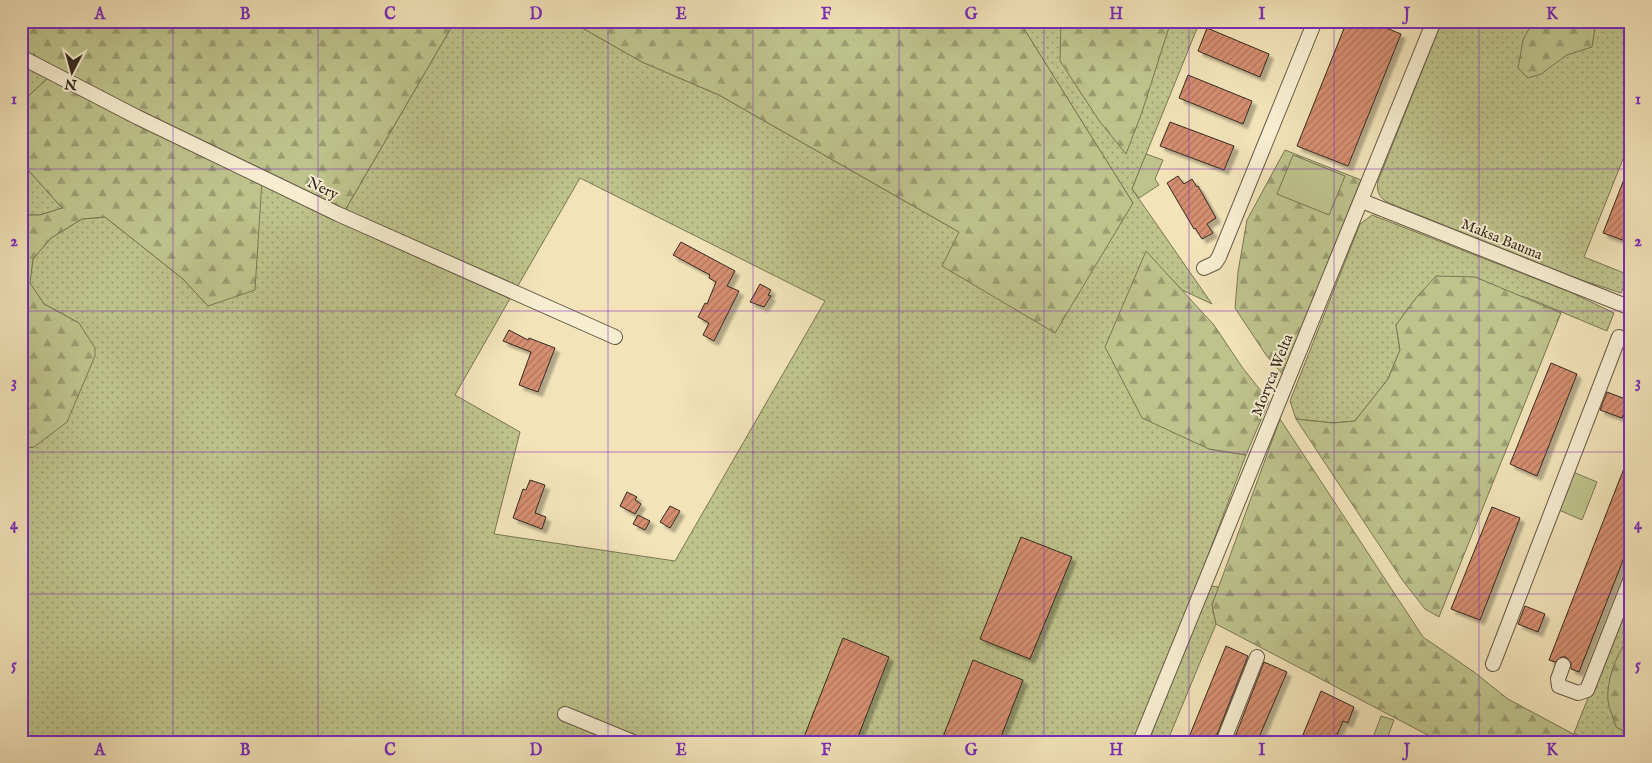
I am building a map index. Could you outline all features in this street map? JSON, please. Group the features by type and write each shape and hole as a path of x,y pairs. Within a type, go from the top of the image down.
{"street":[{"path":"1204,268 1214,263 1219,257 1315,21"},
{"name":"Moryca Welta","path":"1140,742 1434,21"},
{"name":"Nery","path":"21,58 137,117 338,214 615,337"},
{"name":"Maksa Bauma","path":"1362,201 1631,308"},
{"path":"1493,664 1619,337"},
{"path":"1563,665 1558,679 1559,686 1578,693 1587,690 1631,578"},
{"path":"1223,742 1257,657"},
{"path":"565,714 633,742"}],"green space":[{"path":"21,21 455,21 344,212 138,113 21,51"},
{"path":"455,21 570,21 642,62 719,95 959,232 1133,203 1019,21 1200,21 1132,189 1212,304 1182,290 1146,252 1209,449 1246,455 1181,627 1134,742 21,742 21,448 34,447 79,323 44,304 29,283 33,259 51,238 82,219 105,217 183,279 208,306 262,180 512,295 455,395 520,432 494,534 675,561 825,301 580,178 516,289 344,212"},
{"path":"570,21 1019,21 1133,203 1055,333 942,266 959,232 719,95 642,62"},
{"path":"1061,21 1171,21 1142,112 1126,154 1100,122 1060,61"},
{"path":"1442,21 1631,21 1631,139 1584,257 1629,275 1621,293 1575,278 1389,203 1381,196 1377,188 1378,181"},
{"path":"1533,21 1596,21 1592,47 1567,55 1541,74 1528,78 1518,68 1523,40"},
{"path":"21,59 51,75 21,103"},
{"path":"51,75 262,180 255,290 208,306 183,279 105,217 82,219 51,238 33,259 30,283 44,304 79,323 95,348 95,356 67,422 34,447 21,448 21,215 40,215 62,208 21,162 21,103"},
{"path":"1285,150 1361,180 1283,375 1266,355 1235,308 1238,272 1247,220"},
{"path":"1146,154 1163,160 1155,179 1159,185 1139,198 1132,189"},
{"path":"1293,155 1345,176 1329,215 1277,194"},
{"path":"21,162 62,208 40,215 21,215"},
{"path":"1372,215 1570,292 1614,313 1607,331 1528,298 1437,276 1416,298 1396,325 1400,350 1388,379 1355,421 1333,423 1296,419 1290,401 1360,224"},
{"path":"1146,251 1214,325 1242,367 1269,401 1246,455 1209,449 1142,418 1105,347"},
{"path":"1436,276 1475,277 1561,313 1439,617 1425,609 1403,581 1296,419 1333,423 1355,421 1388,379 1400,350 1396,325 1416,298"},
{"path":"1280,419 1423,637 1474,672 1508,699 1588,742 1441,742 1216,624 1212,605"},
{"path":"1573,472 1597,482 1582,520 1559,510"},
{"path":"1211,586 1219,587 1212,605 1216,624 1167,742 1148,742"},
{"path":"1631,591 1631,742 1588,742 1574,733"},
{"path":"1631,634 1631,735 1616,727 1609,704 1608,692 1614,666"},
{"path":"1381,716 1394,720 1387,739 1374,735"}],"building":[{"path":"1347,21 1369,21 1401,34 1348,166 1297,146"},
{"path":"1207,28 1269,54 1260,77 1198,51"},
{"path":"1188,75 1252,101 1243,124 1179,98"},
{"path":"1170,122 1234,146 1224,170 1160,146"},
{"path":"1631,164 1631,243 1603,233"},
{"path":"1178,176 1184,184 1192,179 1216,218 1207,224 1213,233 1202,239 1167,183"},
{"path":"681,242 735,271 727,286 739,291 714,341 703,335 709,323 698,317 705,303 707,304 716,282 709,278 710,275 673,255"},
{"path":"760,284 771,290 768,295 771,296 764,307 750,302"},
{"path":"509,330 528,340 529,338 555,348 538,392 519,385 531,352 503,341"},
{"path":"1551,363 1577,374 1537,476 1510,464"},
{"path":"1607,392 1628,400 1622,418 1600,410"},
{"path":"1630,453 1631,540 1579,672 1571,669 1571,663 1566,657 1561,657 1555,662 1549,660"},
{"path":"530,480 545,485 535,513 546,517 542,529 513,518 523,489 526,490"},
{"path":"627,492 637,497 635,500 641,504 635,514 620,506"},
{"path":"670,506 680,511 670,528 660,522"},
{"path":"1492,507 1520,518 1480,620 1451,609"},
{"path":"638,515 650,521 645,530 633,524"},
{"path":"1021,537 1072,557 1030,659 980,639"},
{"path":"1525,606 1545,614 1538,632 1518,624"},
{"path":"843,638 889,657 856,742 802,742"},
{"path":"1226,646 1248,656 1214,742 1187,742"},
{"path":"973,660 1023,680 999,742 941,742"},
{"path":"1264,662 1287,672 1257,742 1233,742"},
{"path":"1321,691 1354,707 1348,723 1343,721 1334,742 1300,742"}]}
